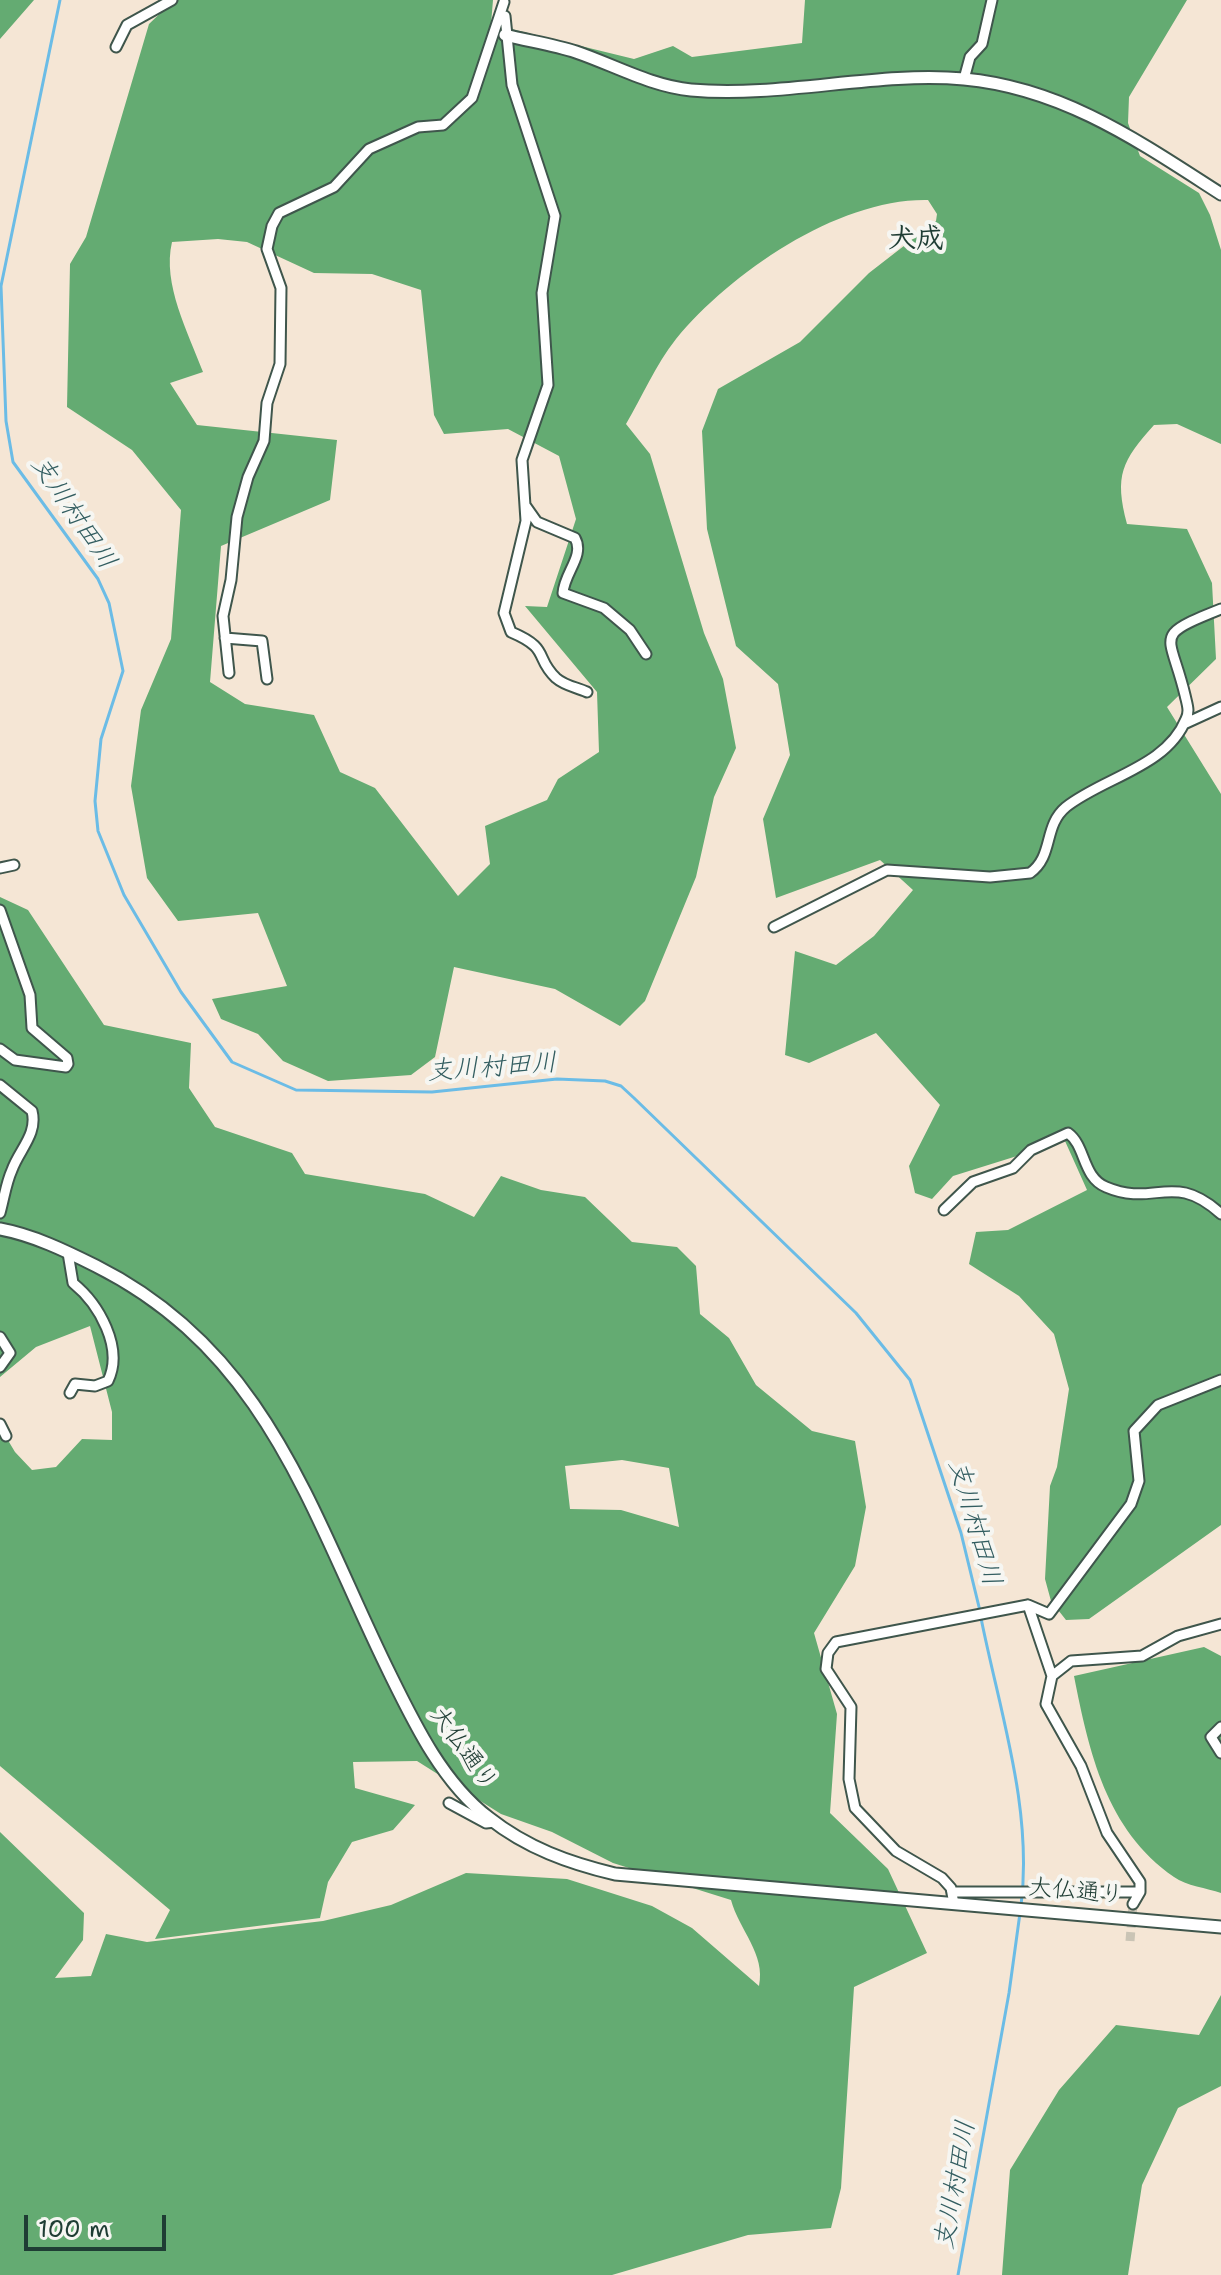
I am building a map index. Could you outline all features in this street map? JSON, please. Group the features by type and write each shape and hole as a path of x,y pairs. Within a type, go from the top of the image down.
{"street":[{"path":"116,47 127,25 172,0"},
{"path":"964,79 970,57 982,44 992,0"},
{"path":"504,1 512,85 555,216 542,293 548,385 522,460 526,521 504,613 507,626 542,651 553,674 564,684 587,692"},
{"path":"229,673 223,616 231,580 237,517 248,477 264,441 267,403 280,364 281,288 267,249 272,226 279,213 334,187 369,149 418,127 443,125 464,108 472,98 504,1"},
{"path":"505,35 574,52 647,80 689,90 752,91 964,79 1029,90 1099,118 1221,194"},
{"path":"525,505 537,522 575,538 579,543 579,554 567,572 563,593 604,608 630,630 646,654"},
{"path":"774,927 887,870 990,877 1030,873 1046,856 1050,825 1064,809 1099,784 1160,755 1183,725 1188,709 1179,670 1169,648 1170,637 1174,629 1187,621 1221,609"},
{"path":"225,638 262,641 267,679"},
{"path":"1183,725 1221,707"},
{"path":"0,868 14,865"},
{"path":"0,910 30,995 32,1028 67,1058 68,1064 66,1067 15,1060 0,1049"},
{"path":"0,1085 32,1111 34,1117 31,1133 12,1169 0,1213"},
{"path":"944,1210 973,1182 1013,1168 1031,1150 1068,1133 1074,1138 1090,1174 1106,1187 1132,1194 1181,1190 1221,1214"},
{"name":"大仏通り","path":"0,1229 68,1253 136,1286 194,1334 236,1378 271,1425 331,1543 373,1640 420,1734 455,1783 495,1822 538,1850 615,1874 953,1898 1003,1908 1221,1927"},
{"path":"68,1253 73,1283 88,1295 103,1318 114,1366 108,1381 95,1386 75,1384 70,1393"},
{"path":"0,1337 10,1353 0,1367"},
{"path":"1140,1892 1008,1892 953,1898 942,1878 896,1851 855,1808 849,1779 851,1707 826,1669 826,1660 836,1642 1028,1605 1049,1614 1131,1504 1139,1481 1134,1431 1144,1416 1184,1392 1221,1380"},
{"path":"0,1424 6,1436"},
{"path":"1028,1605 1052,1676 1046,1704 1081,1766 1107,1833 1140,1882 1140,1892 1133,1904"},
{"path":"1052,1676 1071,1661 1142,1656 1178,1636 1221,1624"},
{"path":"1221,1727 1211,1737 1221,1753"},
{"path":"449,1803 486,1823 495,1822"}],"green space":[{"path":"0,0 34,0 0,39"},
{"path":"174,0 493,0 491,24 634,59 673,46 692,57 802,43 805,0 1187,0 1129,97 1128,123 1140,156 1199,193 1221,250 1221,444 1177,424 1154,425 1128,459 1121,481 1121,493 1127,524 1187,529 1212,583 1216,659 1167,707 1221,794 1221,1525 1089,1619 1066,1620 1051,1601 1045,1579 1050,1486 1057,1467 1069,1389 1054,1334 1019,1296 969,1264 976,1232 1008,1230 1087,1190 1065,1141 953,1176 932,1199 915,1193 909,1166 940,1105 876,1033 809,1063 785,1055 795,951 836,965 874,936 913,890 880,860 776,898 763,819 790,755 778,684 736,646 707,529 702,431 718,389 800,342 869,273 936,221 937,214 928,200 859,211 824,225 756,265 726,289 676,339 626,424 650,454 704,633 723,679 736,748 714,797 696,877 645,1001 620,1026 555,989 454,967 435,1057 411,1075 328,1081 283,1061 258,1034 221,1019 212,999 287,986 258,913 178,921 147,878 131,786 141,710 171,639 181,510 132,450 67,407 70,264 86,237 149,24","holes":["218,239 247,242 314,273 372,274 421,290 434,415 444,434 508,429 559,456 576,519 547,607 525,606 597,692 599,752 558,779 547,800 485,826 490,864 458,896 375,788 340,772 314,715 245,704 210,682 221,546 330,500 337,440 197,425 170,383 203,372 173,291 172,242"]},
{"path":"0,897 28,910 104,1025 191,1043 189,1088 215,1127 292,1153 305,1174 425,1194 474,1217 501,1176 541,1190 585,1197 632,1242 677,1247 696,1266 700,1314 729,1338 756,1385 812,1431 855,1441 866,1507 855,1566 814,1633 837,1714 830,1813 888,1869 927,1953 854,1987 841,2188 831,2228 748,2235 612,2275 0,2275 0,1832 84,1913 83,1940 55,1978 91,1976 106,1934 147,1942 323,1921 391,1905 466,1873 567,1879 652,1906 692,1928 759,1986 760,1974 759,1963 731,1900 613,1863 552,1832 501,1814 417,1761 353,1762 355,1788 415,1805 393,1830 352,1842 328,1882 320,1918 155,1939 170,1910 0,1766 0,1427 15,1452 32,1470 56,1467 82,1439 112,1440 112,1412 90,1326 36,1347 0,1377","holes":["622,1460 669,1468 679,1527 621,1510 570,1509 565,1466"]},
{"path":"1204,1647 1221,1656 1221,1893 1190,1885 1174,1877 1151,1858 1116,1813 1094,1761 1074,1676"},
{"path":"1221,1995 1221,2086 1178,2108 1142,2185 1128,2275 1002,2275 1010,2170 1059,2090 1116,2025 1199,2035"}],"waterway":[{"name":"支川村田川","path":"60,0 1,286 6,421 13,462 98,579 109,603 123,671 101,739 95,801 98,831 124,895 181,992 232,1062 296,1090 432,1092 557,1079 605,1081 621,1086 856,1313 910,1380 961,1533 980,1611"},
{"name":"支川村田川","path":"981,1618 1019,1797 1024,1870 1021,1906"},
{"name":"支川村田川","path":"958,2275 1009,1993 1020,1913"}],"tunnel":[{"path":"1130,1941 1133,1904"}],"district":[{"name":"犬成","path":"916,240"}]}
